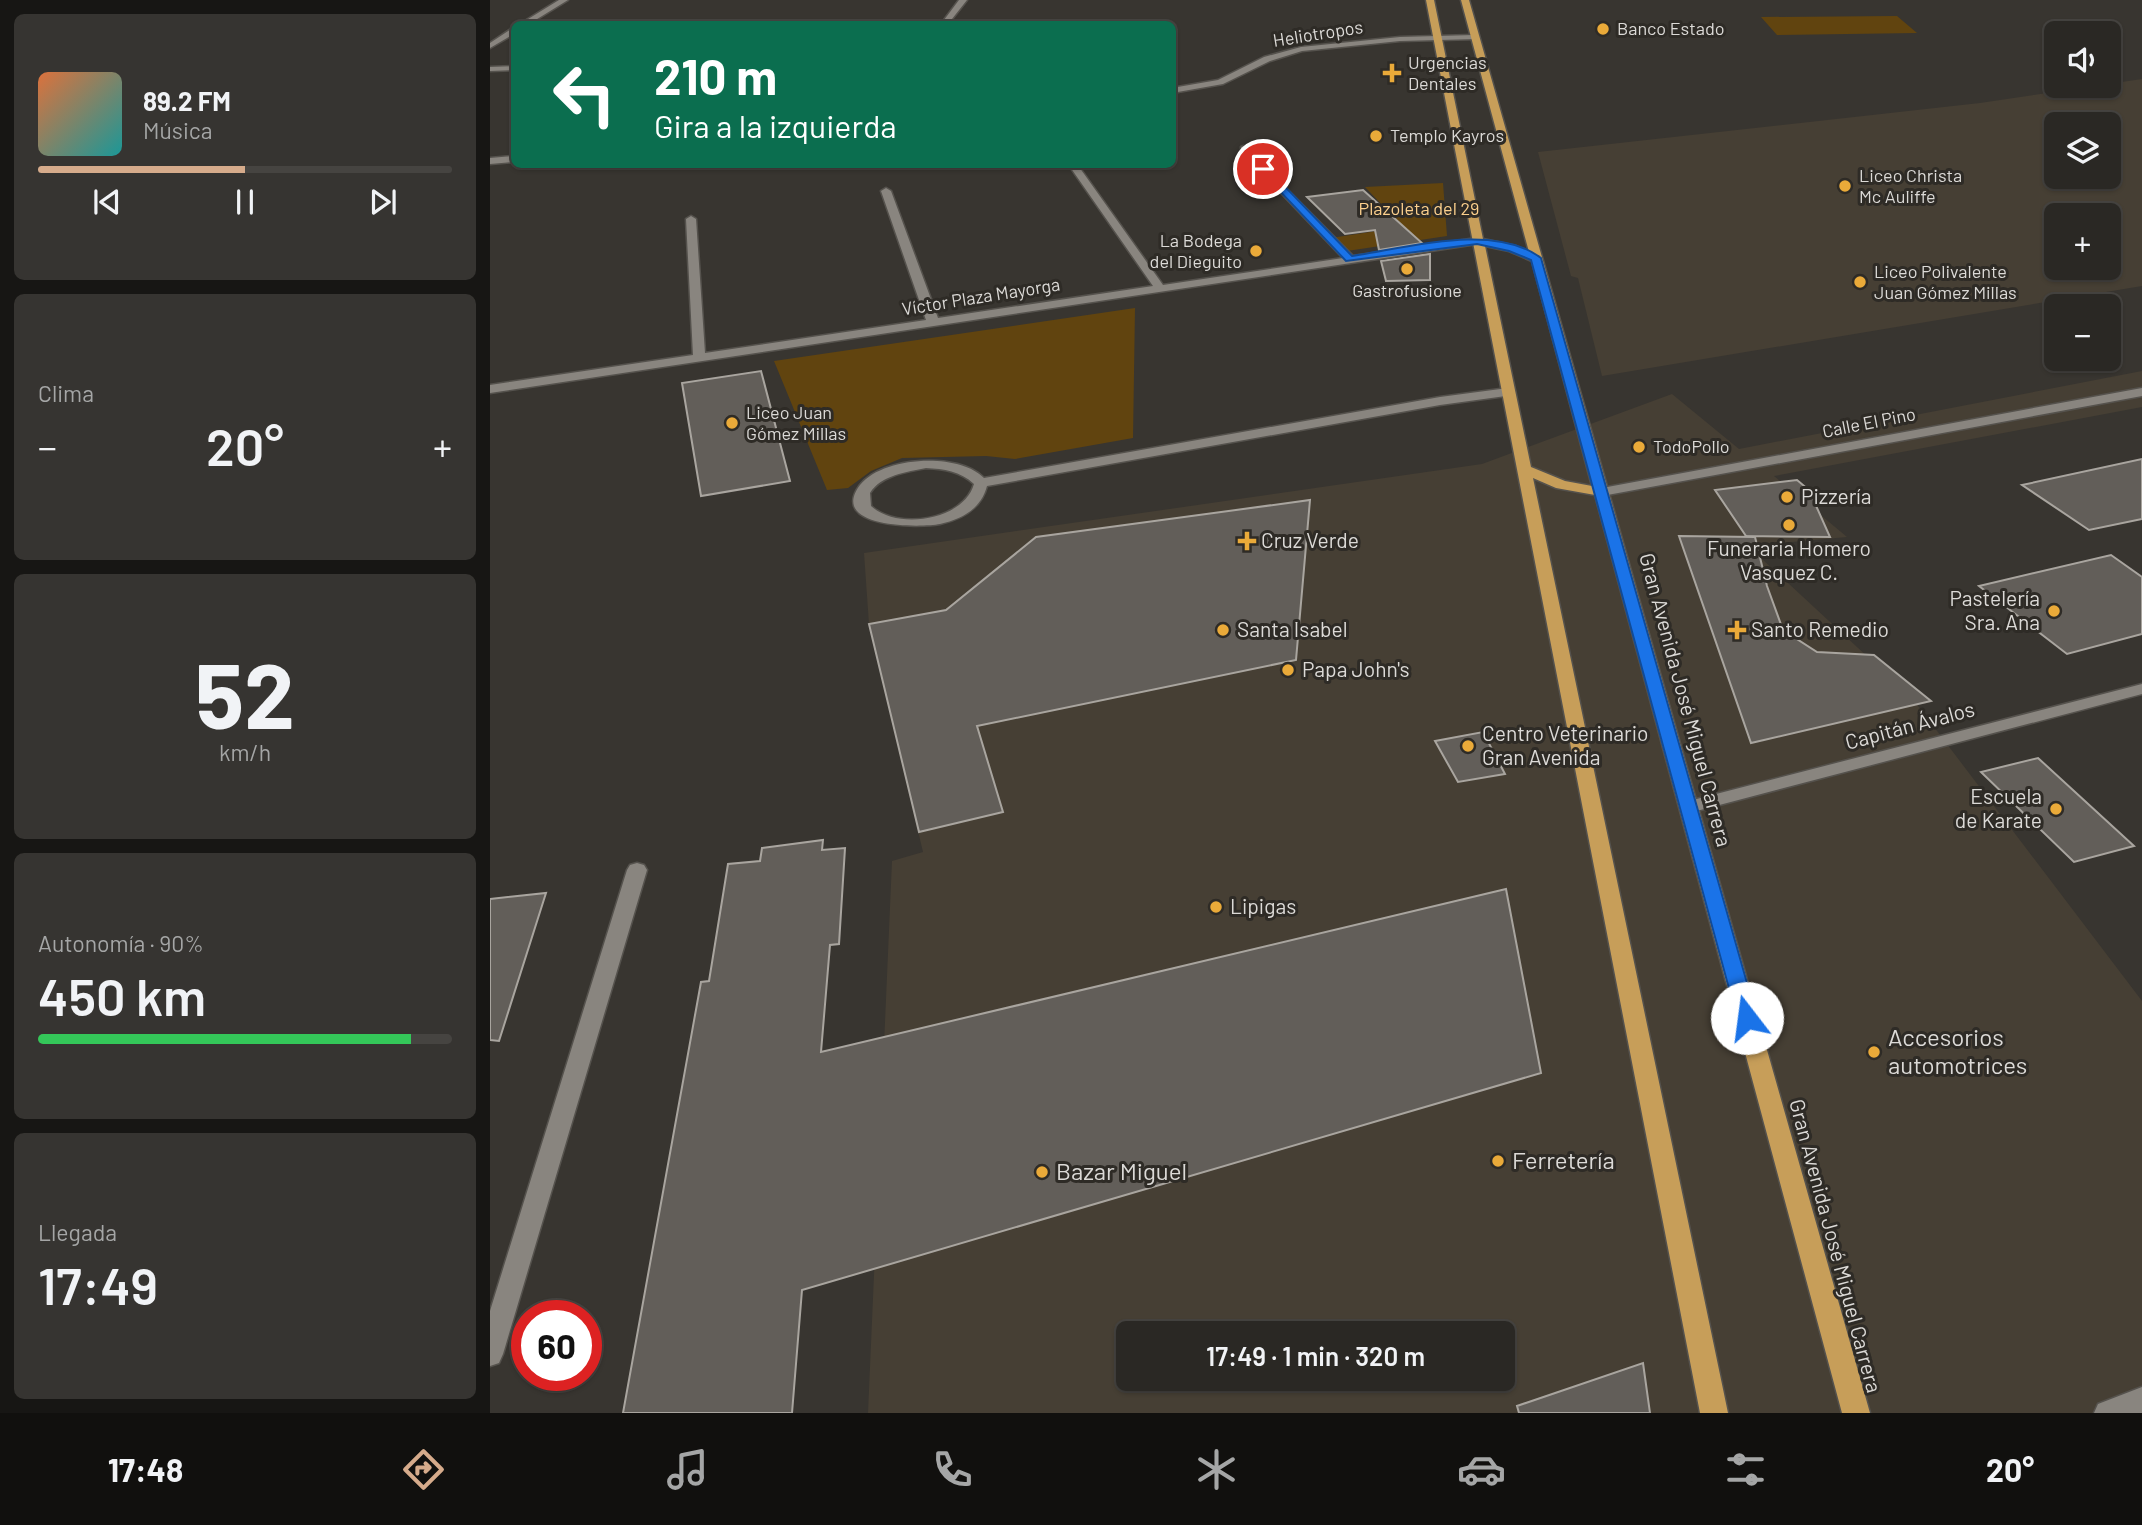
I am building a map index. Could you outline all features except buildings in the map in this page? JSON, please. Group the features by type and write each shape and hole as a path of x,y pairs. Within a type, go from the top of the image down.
{"main road":[{"path":"1430,0 1714,1413"},
{"name":"Gran Avenida José Miguel Carrera","path":"1465,0 1856,1413"},
{"path":"1477,241 1512,248 1536,258"},
{"path":"1524,469 1561,485 1602,492"}],"street":[{"path":"529,21 564,0"},
{"path":"946,21 963,0"},
{"path":"490,46 511,33"},
{"name":"Heliotropos","path":"1176,90 1220,82 1267,59 1301,49 1437,37 1474,37"},
{"path":"490,69 511,68"},
{"path":"1244,149 1350,259"},
{"path":"490,161 511,159"},
{"path":"1075,168 1160,288"},
{"path":"886,191 933,322"},
{"path":"691,219 699,358"},
{"name":"Víctor Plaza Mayorga","path":"490,389 1477,241"},
{"path":"981,483 1426,403 1508,391"},
{"name":"Calle El Pino","path":"1602,492 2142,392"},
{"path":"926,464 962,468 974,474 981,483 981,492 975,502 947,517 928,522 908,523 884,519 865,509 861,500 864,490 888,473 926,464"},
{"name":"Capitán Ávalos","path":"1689,807 2142,690"},
{"path":"490,1354 637,870"},
{"path":"2108,1413 2142,1400"}],"shaded area":[{"path":"2142,79 2142,286 2094,294 2044,294 2044,302 1602,376 1578,278 1571,276 1538,152 2044,94 2044,98 2121,98 2121,82"},
{"path":"2142,371 2142,407 1774,476 1847,537 1748,546 1912,698 2142,1001 2142,1413 868,1413 892,861 923,852 869,624 864,553 1482,464 1672,394 1739,449"}],"green space":[{"path":"1897,16 1917,33 1777,35 1761,17"},
{"name":"Plazoleta del 29","path":"1443,183 1447,236 1347,251 1331,238 1403,227 1365,187"},
{"path":"1135,308 1133,438 1015,459 986,456 902,458 871,471 848,488 827,490 774,361"}],"place":[{"name":"Banco Estado","path":"1603,29"},
{"name":"Urgencias Dentales","path":"1392,73"},
{"name":"Templo Kayros","path":"1376,136"},
{"name":"Liceo Christa Mc Auliffe","path":"1845,186"},
{"name":"La Bodega del Dieguito","path":"1256,251"},
{"name":"Gastrofusione","path":"1407,269"},
{"name":"Liceo Polivalente Juan Gómez Millas","path":"1860,282"},
{"name":"Liceo Juan Gómez Millas","path":"732,423"},
{"name":"TodoPollo","path":"1639,447"},
{"name":"Pizzería","path":"1787,497"},
{"name":"Funeraria Homero Vasquez C.","path":"1789,525"},
{"name":"Cruz Verde","path":"1247,541"},
{"name":"Pastelería Sra. Ana","path":"2054,611"},
{"name":"Santa Isabel","path":"1223,630"},
{"name":"Santo Remedio","path":"1737,630"},
{"name":"Papa John's","path":"1288,670"},
{"name":"Centro Veterinario Gran Avenida","path":"1468,746"},
{"name":"Escuela de Karate","path":"2056,809"},
{"name":"Lipigas","path":"1216,907"},
{"name":"Accesorios automotrices","path":"1874,1052"},
{"name":"Ferretería","path":"1498,1161"},
{"name":"Bazar Miguel","path":"1042,1172"}],"route":[{"path":"1263,169 1350,259 1477,241 1512,248 1536,258 1747,1018"}]}
